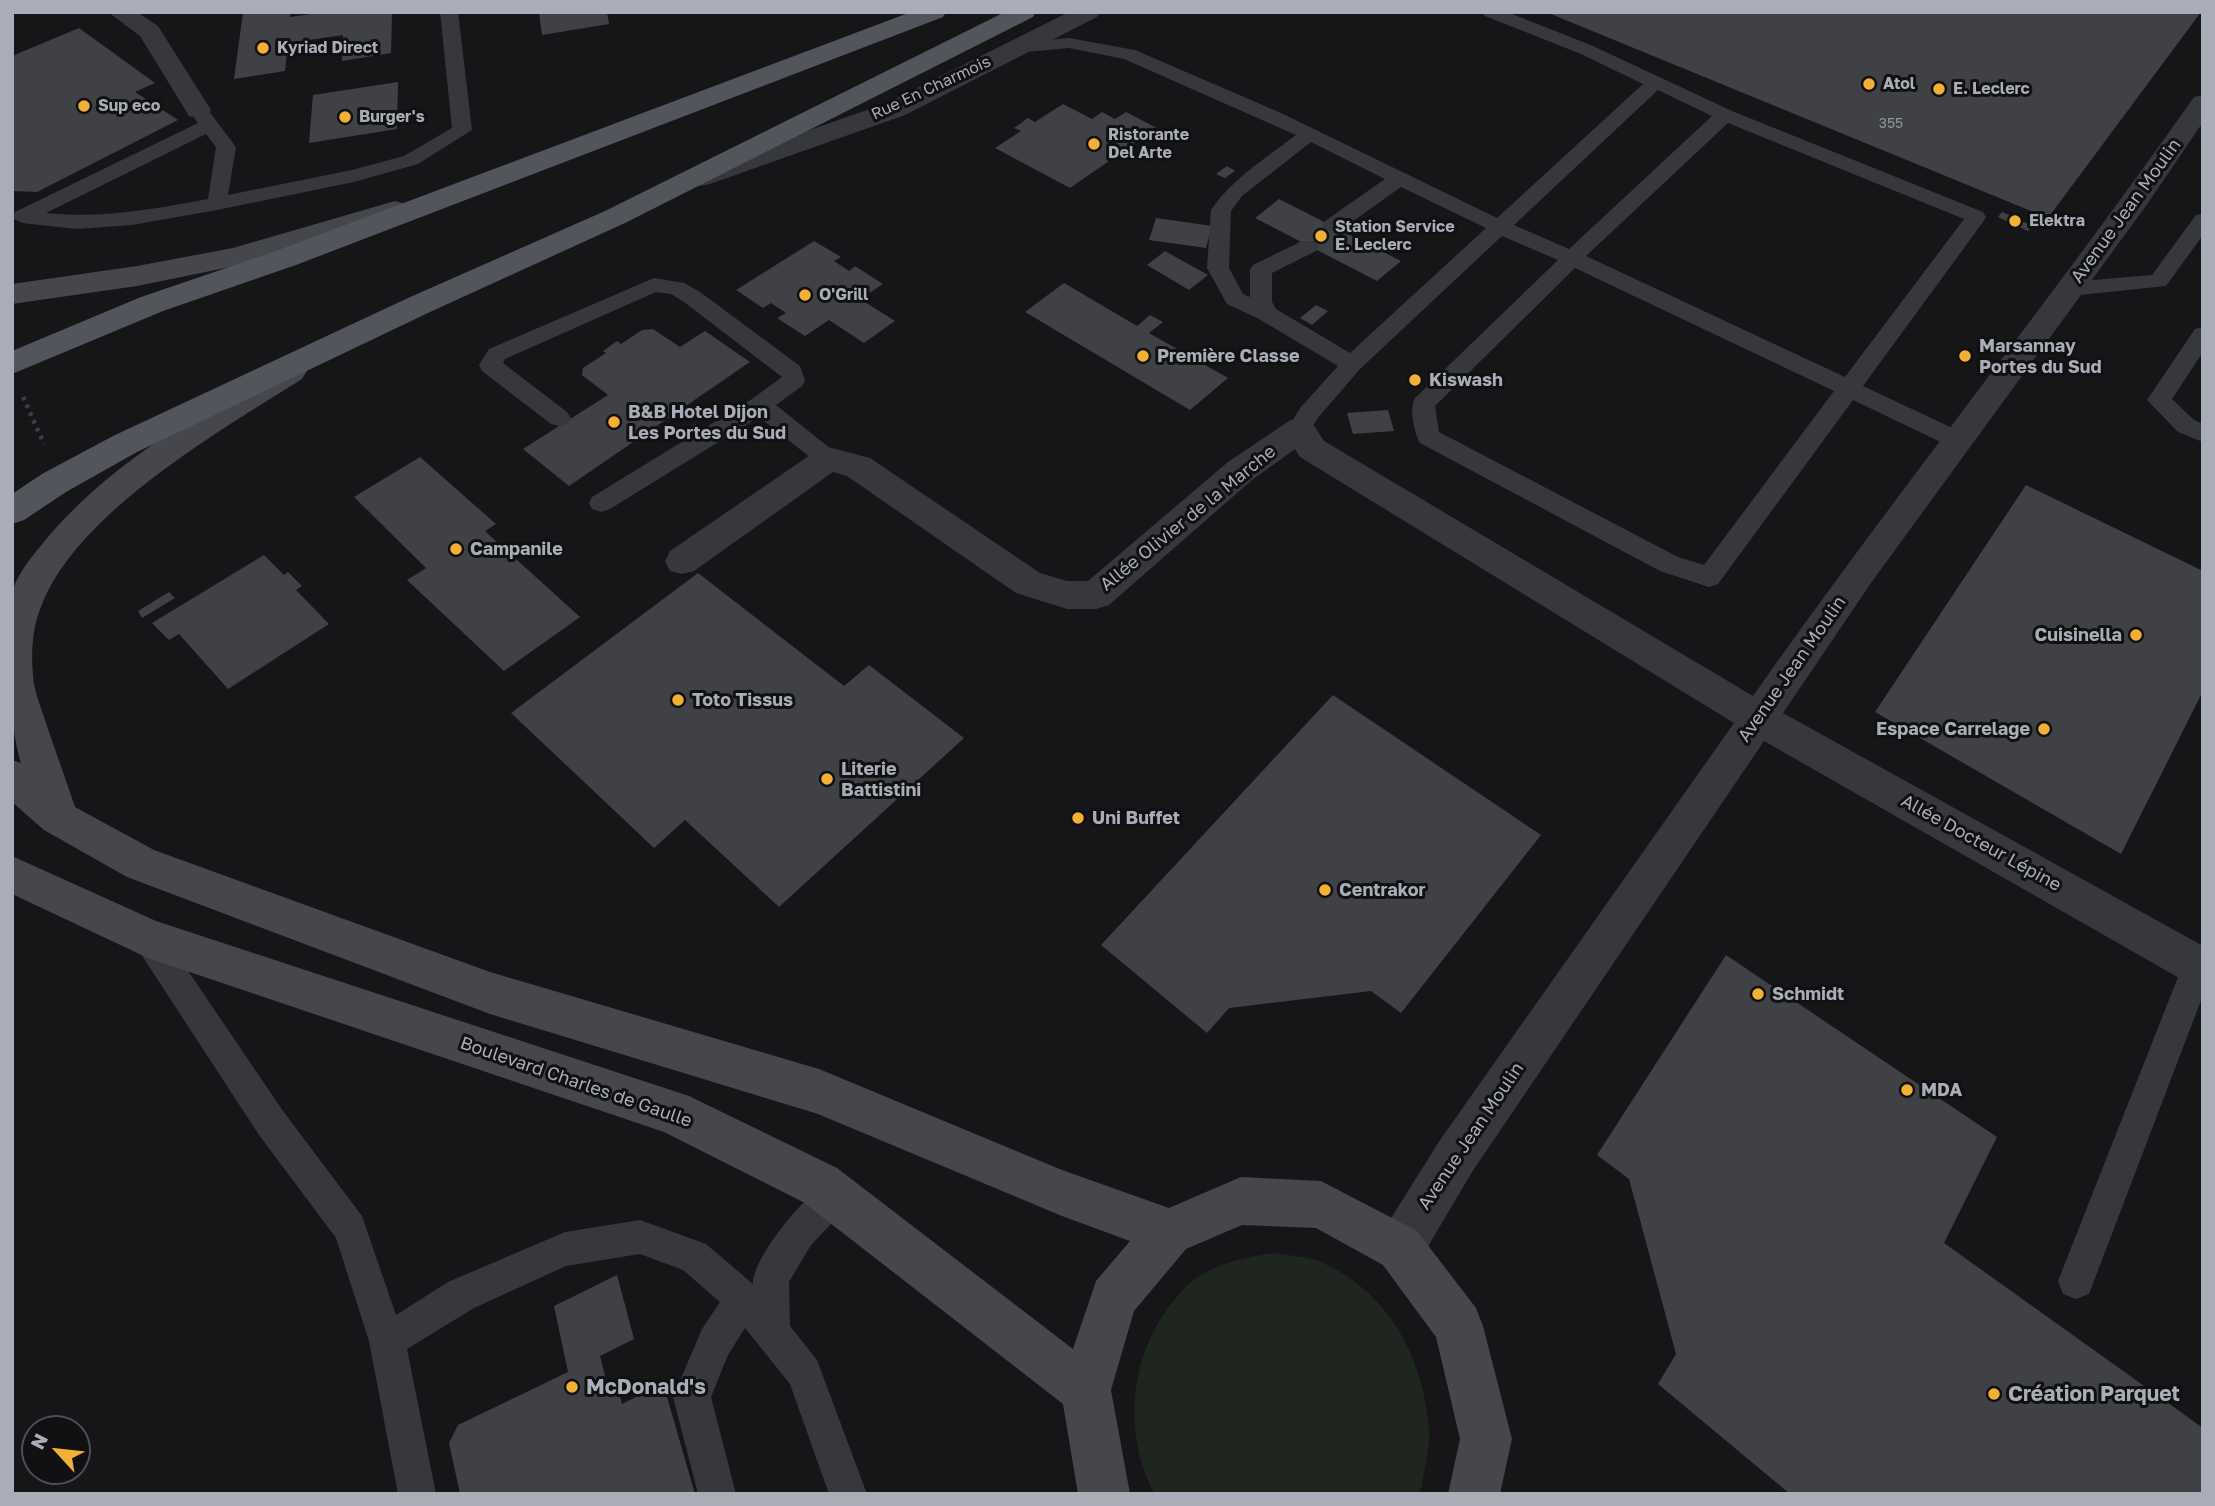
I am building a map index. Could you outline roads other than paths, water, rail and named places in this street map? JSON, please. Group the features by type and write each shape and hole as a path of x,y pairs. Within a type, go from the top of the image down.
{"main road":[{"path":"12,363 152,304 286,258 934,12"},
{"path":"12,511 54,483 125,444 691,181 1024,12"}],"street":[{"path":"120,12 149,31 203,117"},
{"name":"Rue En Charmois","path":"691,181 896,108 1088,12"},
{"name":"Avenue Jean Moulin","path":"1400,1248 1456,1156 1859,573 2138,197 2203,103"},
{"path":"12,295 137,276 235,257 464,189"},
{"path":"58,818 16,687 14,641 23,604 45,565 79,524 117,489 210,423 327,348"},
{"path":"1300,429 1312,449 1758,719"},
{"name":"Allée Olivier de la Marche","path":"828,459 858,467 1028,583 1067,595 1096,595 1240,471 1300,429"},
{"path":"682,561 828,459"},
{"name":"Allée Docteur Lépine","path":"1758,719 2200,968"},
{"path":"12,776 58,818 154,869 491,993 819,1092 1062,1193 1169,1232"},
{"name":"Boulevard Charles de Gaulle","path":"12,874 149,938 673,1112 820,1185 1086,1390"},
{"path":"1104,1494 1086,1390 1112,1298 1169,1232 1241,1201 1321,1205 1400,1248 1458,1326 1486,1439 1474,1494"}],"lane":[{"path":"18,217 77,223 132,219 354,176 411,160 461,130 449,12"},
{"path":"1491,12 1530,26 1724,115 1976,217 1709,576 1669,564 1428,437 1423,404 1572,258 1724,115"},
{"path":"1015,48 1069,43 1129,54 1214,91 1957,440"},
{"name":"Allée Olivier de la Marche","path":"1300,429 1308,414 1352,364 1502,228 1656,82"},
{"path":"18,217 203,117 226,147 216,204"},
{"path":"1308,135 1235,192 1222,210 1218,268 1235,299 1267,314 1352,364"},
{"path":"1332,226 1399,178"},
{"path":"2070,289 2158,281 2203,220"},
{"path":"1267,314 1261,302 1261,270 1309,246"},
{"path":"559,418 490,365 497,354 654,285 676,288 692,297 792,372 794,380 760,405 601,503"},
{"path":"2203,334 2159,400 2186,426 2203,434"},
{"path":"760,405 828,459"},
{"path":"149,938 271,1123 350,1228 387,1341 417,1494"},
{"path":"2076,1281 2200,968"},
{"path":"772,1332 771,1278 799,1233 834,1196"},
{"path":"387,1341 461,1295 565,1249 640,1237 694,1256 743,1298 772,1332 804,1373 848,1494"},
{"path":"717,1494 692,1398 715,1342 743,1298"}],"place":[{"name":"Kyriad Direct","path":"263,48"},
{"name":"Atol","path":"1869,84"},
{"name":"E. Leclerc","path":"1939,89"},
{"name":"Sup eco","path":"84,106"},
{"name":"Burger's","path":"345,117"},
{"name":"Ristorante Del Arte","path":"1094,144"},
{"name":"Elektra","path":"2015,221"},
{"name":"Station Service E. Leclerc","path":"1321,236"},
{"name":"O'Grill","path":"805,295"},
{"name":"Première Classe","path":"1143,356"},
{"name":"Marsannay Portes du Sud","path":"1965,356"},
{"name":"Kiswash","path":"1415,380"},
{"name":"B&B Hotel Dijon Les Portes du Sud","path":"614,422"},
{"name":"Campanile","path":"456,549"},
{"name":"Cuisinella","path":"2136,635"},
{"name":"Toto Tissus","path":"678,700"},
{"name":"Espace Carrelage","path":"2044,729"},
{"name":"Literie Battistini","path":"827,779"},
{"name":"Uni Buffet","path":"1078,818"},
{"name":"Centrakor","path":"1325,890"},
{"name":"Schmidt","path":"1758,994"},
{"name":"MDA","path":"1907,1090"},
{"name":"McDonald's","path":"572,1387"},
{"name":"Création Parquet","path":"1994,1394"}]}
